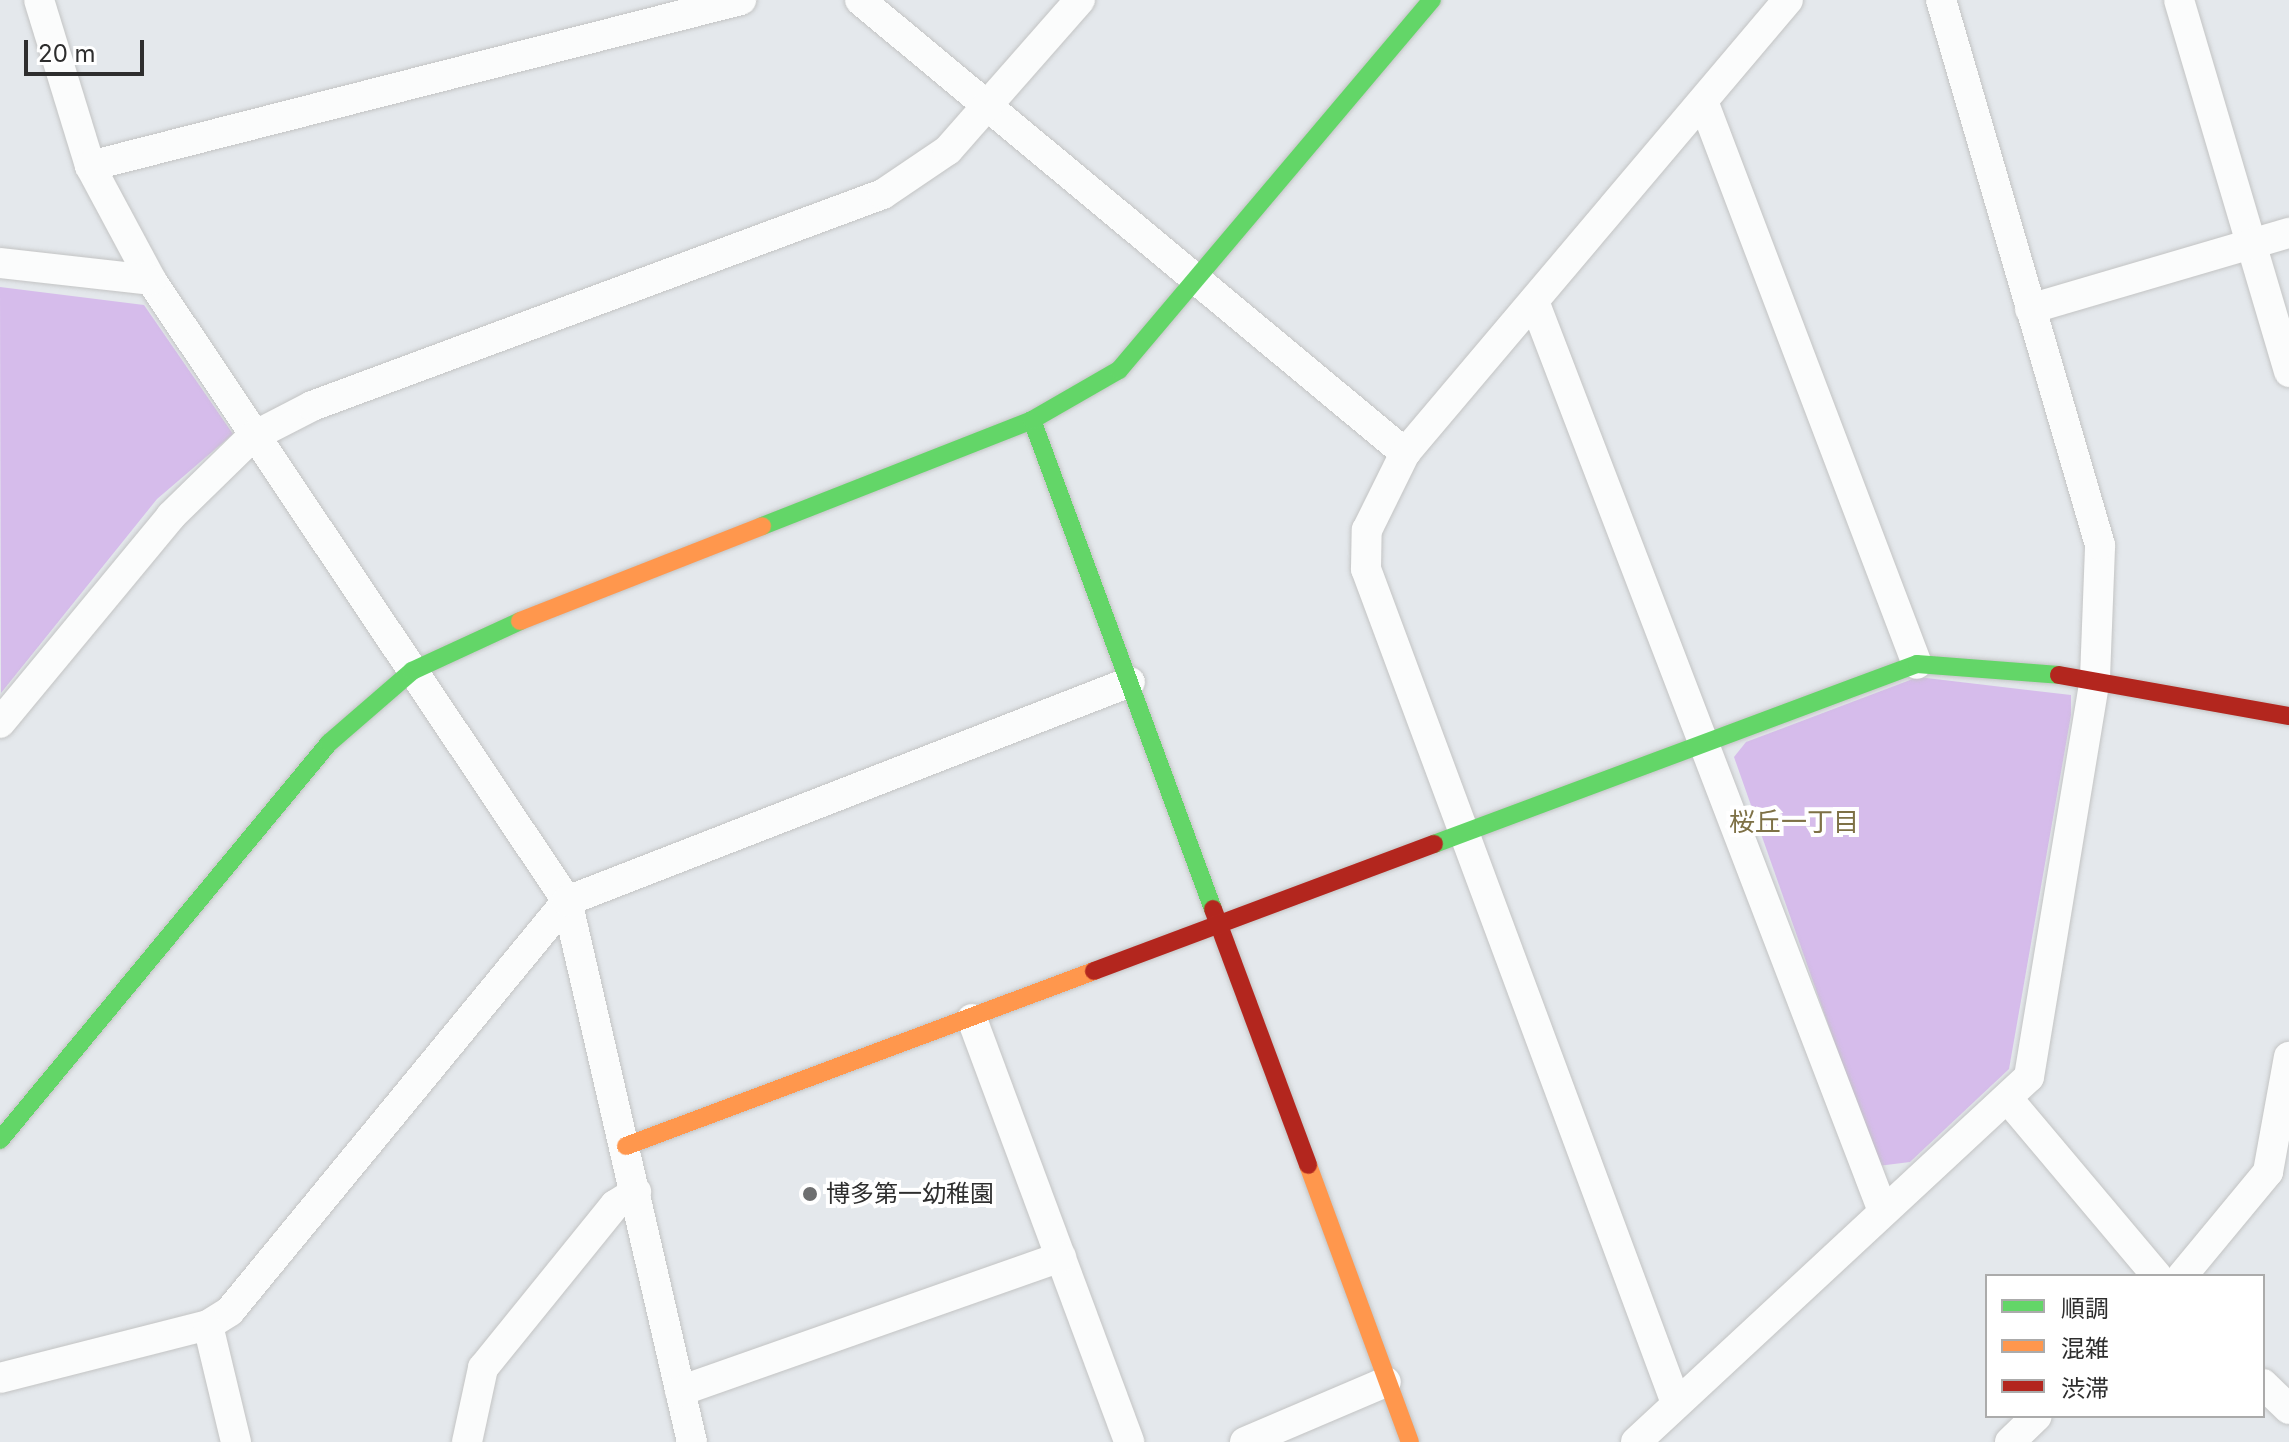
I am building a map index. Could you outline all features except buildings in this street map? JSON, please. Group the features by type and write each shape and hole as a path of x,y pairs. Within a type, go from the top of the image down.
{"street":[{"path":"39,0 90,166 151,280 252,437 567,901 692,1442"},
{"path":"90,166 741,0"},
{"path":"860,0 1405,453"},
{"path":"0,723 171,516 252,437 312,406 883,194 948,150 990,108 1080,0"},
{"path":"0,1140 329,743 412,671 532,616 1032,420 1119,370 1198,284 1432,0"},
{"path":"1676,1403 1366,569 1367,530 1405,453 1788,0"},
{"path":"1636,1442 2029,1077 2095,678 2100,545 1941,0"},
{"path":"2179,0 2289,372"},
{"path":"1703,101 1917,664"},
{"path":"2030,309 2289,233"},
{"path":"0,263 151,280"},
{"path":"1534,301 1883,1211"},
{"path":"1032,420 1410,1442"},
{"path":"626,1146 1917,664 2095,678 2289,716"},
{"path":"0,1378 208,1325 230,1311 567,901 1130,682"},
{"path":"972,1019 1129,1442"},
{"path":"2184,1274 2268,1172 2289,1057"},
{"path":"2008,1099 2155,1274"},
{"path":"467,1442 483,1368 615,1205 636,1192"},
{"path":"680,1391 1061,1257"},
{"path":"208,1325 236,1442"},
{"path":"1245,1442 1386,1382"},
{"path":"2265,1386 2289,1409"},
{"path":"2010,1442 2035,1418"}],"shaded area":[{"path":"0,287 144,305 233,434 157,499 1,693"},
{"path":"1918,677 2071,695 2071,715 2009,1069 1910,1162 1878,1166 1734,757 1746,742"}],"traffic: fast":[{"path":"762,526 1032,420 1119,370 1432,0"},
{"path":"1032,420 1213,909"},
{"path":"0,1140 329,743 412,671 520,621"},
{"path":"1434,844 1917,664 2059,675"}],"traffic: slow":[{"path":"520,621 762,526"},
{"path":"626,1146 1094,971"},
{"path":"1308,1165 1410,1442"}],"traffic: jam":[{"path":"2059,675 2289,716"},
{"path":"1094,971 1434,844"},
{"path":"1213,909 1308,1165"}],"place":[{"name":"博多第一幼稚園","path":"810,1194"}],"district":[{"name":"桜丘一丁目","path":"1794,822"}]}
